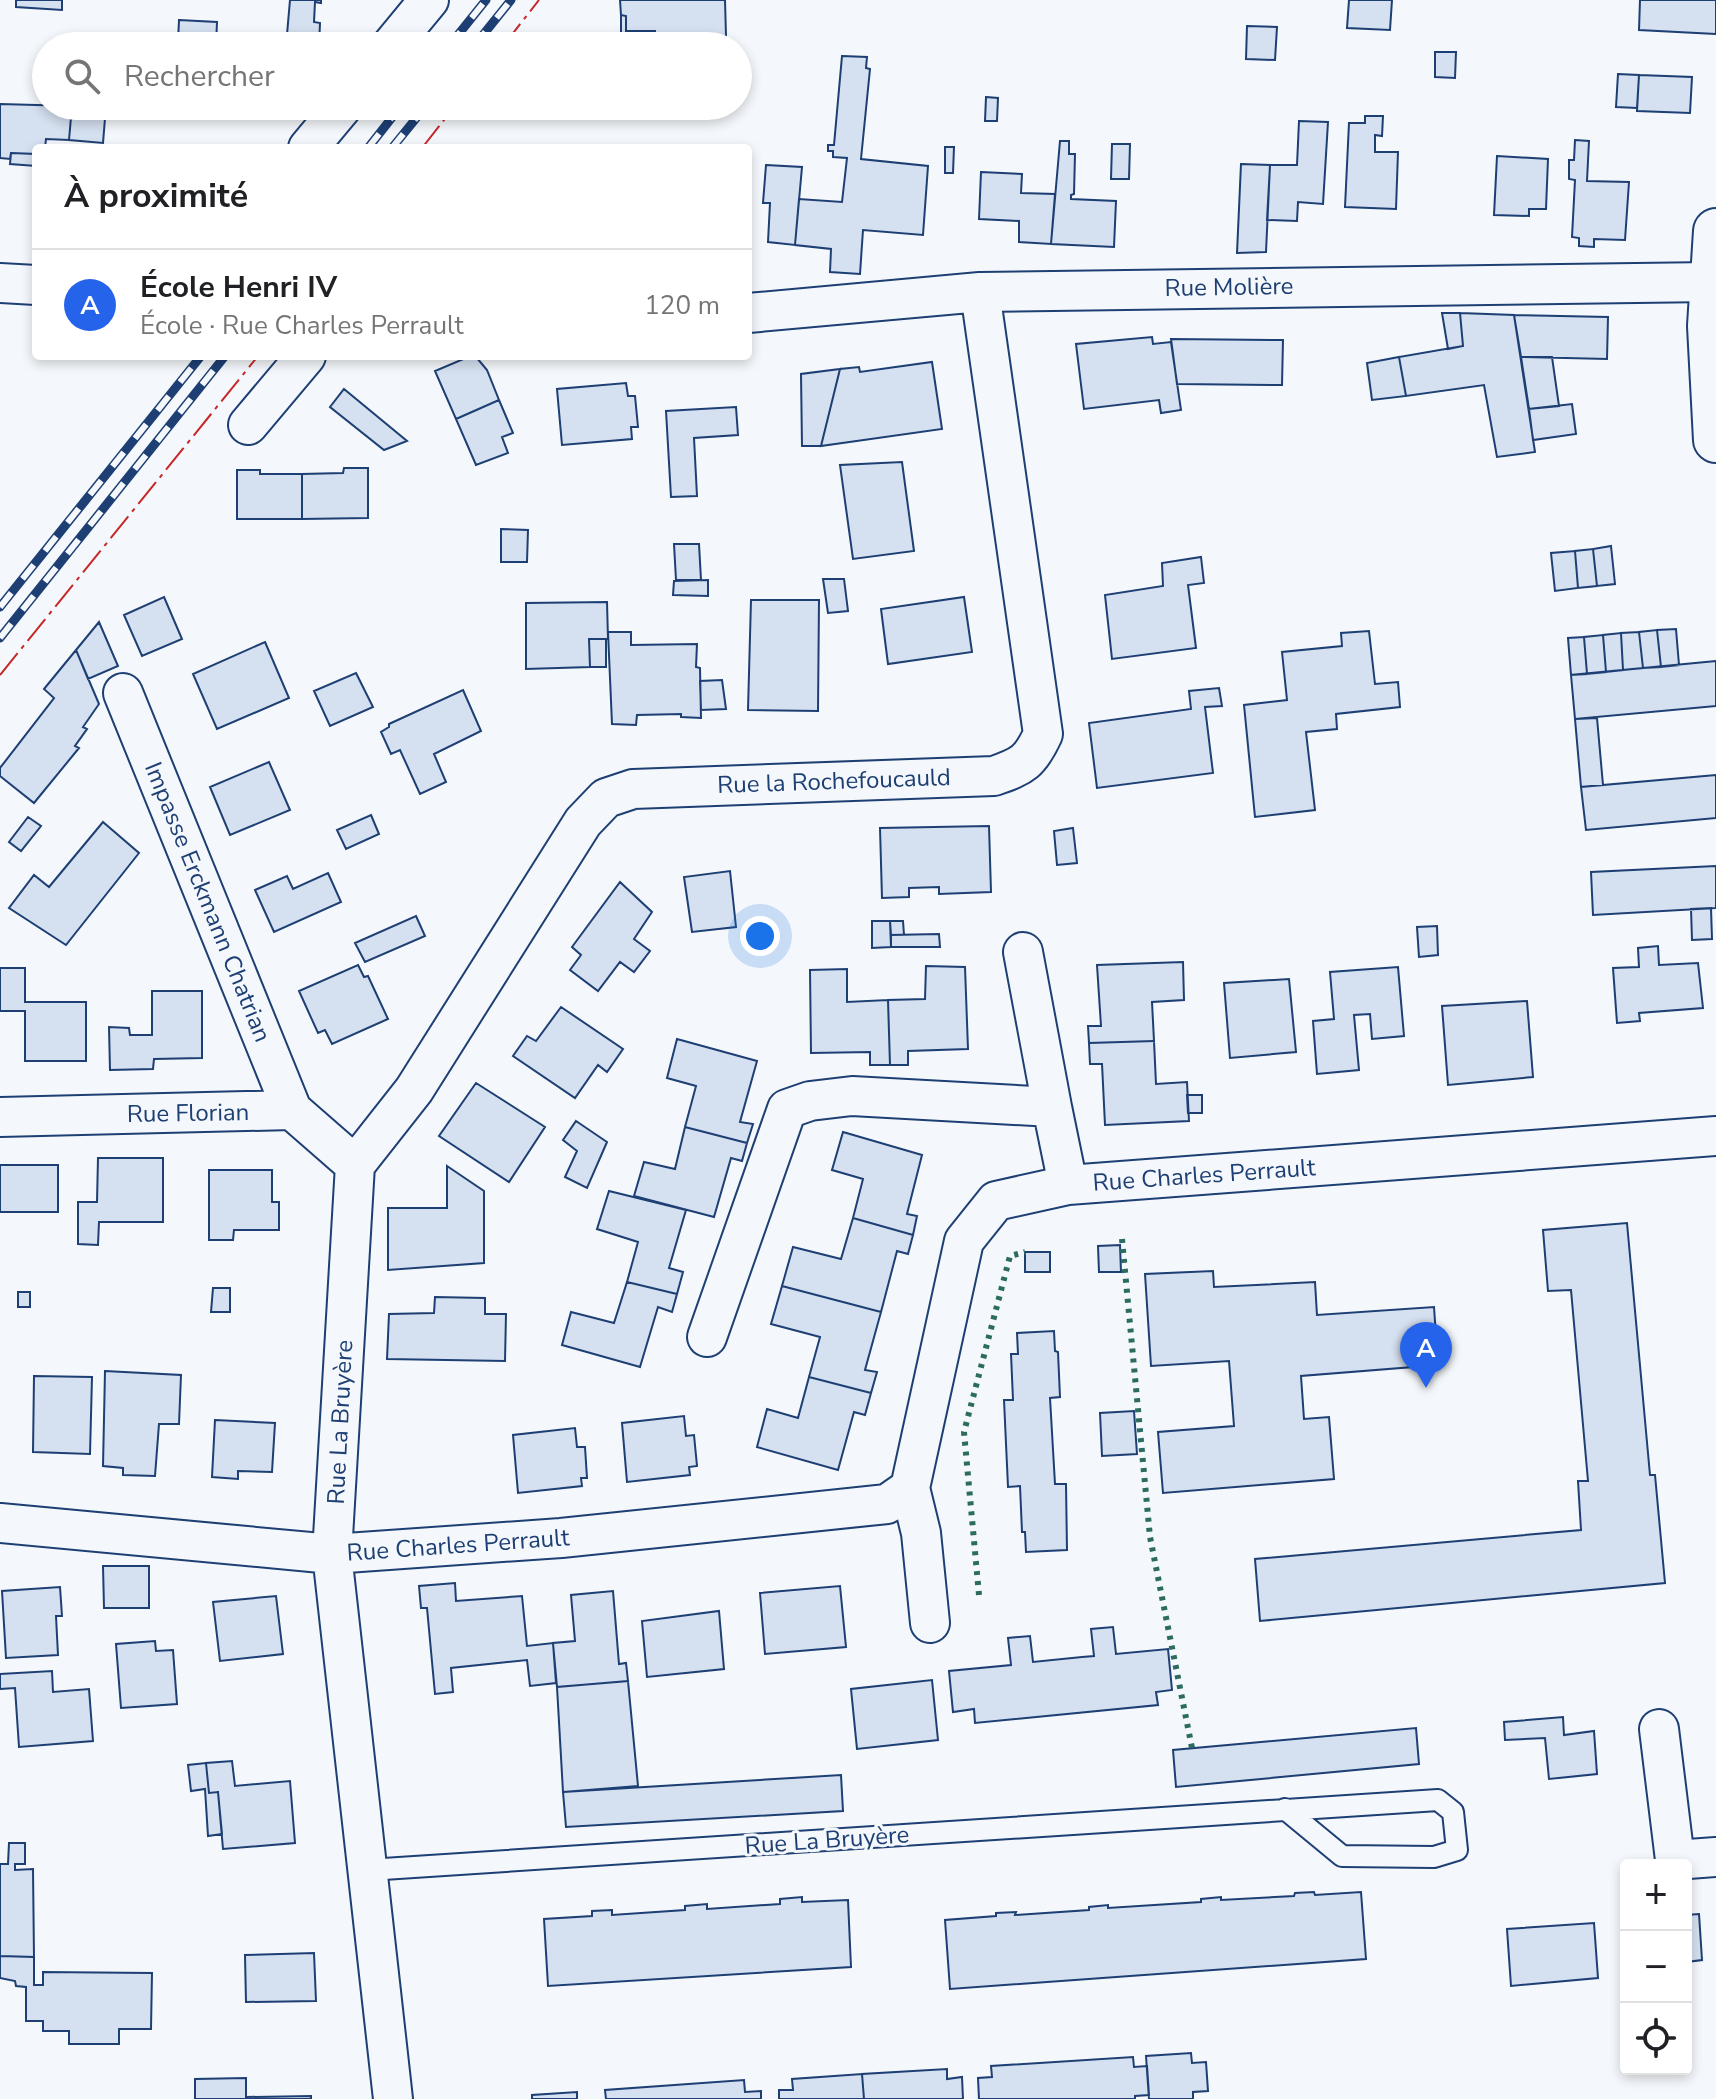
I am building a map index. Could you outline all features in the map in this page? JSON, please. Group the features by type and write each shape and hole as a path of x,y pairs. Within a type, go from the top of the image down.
{"main road":[{"path":"1716,231 1710,326 1716,440"}],"street":[{"path":"403,32 429,0"},
{"path":"311,144 331,120"},
{"name":"Rue Molière","path":"752,313 980,292 1711,282"},
{"path":"0,283 32,285"},
{"name":"Rue la Rochefoucauld","path":"355,1165 414,1090 583,822 606,798 633,789 994,776 1019,767 1033,756 1043,734 980,292"},
{"path":"248,425 303,360"},
{"name":"Impasse Erckmann Chatrian","path":"123,693 292,1110"},
{"path":"1023,952 1068,1185"},
{"path":"707,1337 787,1109 810,1101 852,1096 1052,1107"},
{"path":"292,1110 355,1165"},
{"name":"Rue Florian","path":"0,1117 292,1110"},
{"name":"Rue Charles Perrault","path":"930,1623 921,1533 910,1488 964,1241 996,1201 1068,1185 1716,1136"},
{"name":"Rue La Bruyère","path":"355,1165 332,1554 393,2099"},
{"name":"Rue Charles Perrault","path":"0,1523 332,1554 561,1538 887,1504 910,1488"},
{"path":"1659,1729 1675,1860 1716,1857"}],"lane":[{"name":"Rue La Bruyère","path":"368,1870 1285,1809 1438,1800 1453,1812 1457,1850 1434,1857 1342,1856 1285,1809"}],"building":[{"path":"16,0 62,0 62,10 16,7"},
{"path":"290,0 321,0 321,3 315,2 314,22 320,23 320,32 287,32"},
{"path":"620,0 725,0 726,32 626,31 626,16 621,15"},
{"path":"1349,0 1392,0 1390,30 1347,28"},
{"path":"1640,0 1716,0 1716,34 1639,30"},
{"path":"621,15 626,16 626,31 655,31 655,32 621,32"},
{"path":"179,20 217,22 217,32 178,32"},
{"path":"1247,26 1277,27 1275,60 1246,59"},
{"path":"1435,52 1456,52 1455,78 1435,77"},
{"path":"842,56 867,57 866,68 870,69 861,159 928,166 923,235 863,230 860,274 830,272 831,249 795,245 799,199 842,202 847,158 833,157 828,145 834,145"},
{"path":"1618,74 1639,75 1637,108 1616,107"},
{"path":"1639,75 1692,77 1690,113 1637,111"},
{"path":"986,97 998,98 997,121 985,121"},
{"path":"0,104 32,105 32,120 71,120 69,140 46,139 45,144 32,144 32,154 11,153 10,159 0,158"},
{"path":"1365,116 1383,116 1382,136 1375,135 1375,152 1398,152 1396,209 1345,207 1349,123 1365,123"},
{"path":"71,120 105,120 103,143 69,140"},
{"path":"1299,121 1328,122 1323,204 1298,202 1297,221 1267,220 1270,165 1297,165"},
{"path":"1575,140 1589,141 1587,181 1629,182 1625,240 1594,239 1594,247 1579,246 1579,238 1572,237 1575,180 1569,179 1569,160 1574,160"},
{"path":"1060,141 1069,141 1069,154 1075,154 1074,194 1071,199 1116,201 1114,247 1051,244"},
{"path":"1112,144 1130,144 1129,179 1111,179"},
{"path":"945,147 954,147 953,173 945,173"},
{"path":"11,153 32,154 32,166 10,164"},
{"path":"1497,156 1548,159 1546,209 1529,209 1529,216 1494,215"},
{"path":"1241,164 1270,165 1266,252 1237,253"},
{"path":"766,165 802,167 795,245 768,242 770,203 763,203"},
{"path":"981,172 1022,174 1021,193 1055,194 1051,244 1019,242 1019,221 979,219"},
{"path":"1442,313 1460,313 1463,346 1448,349"},
{"path":"1460,313 1514,315 1535,452 1497,457 1484,385 1406,396 1399,357 1463,346"},
{"path":"1514,315 1608,317 1607,359 1521,357"},
{"path":"1152,337 1153,344 1171,342 1181,410 1161,413 1159,400 1084,409 1076,344"},
{"path":"1171,339 1283,340 1282,385 1177,384"},
{"path":"1399,357 1406,396 1372,400 1367,363"},
{"path":"1521,357 1552,357 1559,406 1529,409"},
{"path":"461,360 479,360 487,370 499,400 456,419 435,371"},
{"path":"932,362 942,429 821,446 840,369 859,367 860,372"},
{"path":"840,369 821,446 802,446 801,374"},
{"path":"626,383 628,396 635,396 638,427 631,427 632,439 562,445 557,389"},
{"path":"344,389 407,441 384,450 330,407"},
{"path":"499,400 513,433 502,437 508,453 476,465 456,419"},
{"path":"1572,404 1576,434 1533,440 1529,409"},
{"path":"736,407 738,435 694,438 697,496 671,497 666,411"},
{"path":"902,462 914,551 853,559 840,465"},
{"path":"344,468 368,468 368,518 302,519 302,474 343,473"},
{"path":"237,470 260,470 260,474 302,474 302,519 237,519"},
{"path":"501,529 528,530 527,562 501,562"},
{"path":"674,544 699,544 701,580 676,580"},
{"path":"1611,546 1615,584 1597,586 1593,549"},
{"path":"1593,549 1597,586 1578,588 1575,551"},
{"path":"1575,551 1578,588 1555,591 1551,553"},
{"path":"1201,557 1204,583 1188,585 1196,648 1112,659 1105,595 1163,586 1162,563"},
{"path":"823,579 844,579 848,611 828,613"},
{"path":"708,580 708,596 673,595 674,581"},
{"path":"164,597 182,639 142,656 124,615"},
{"path":"964,597 972,652 888,664 881,609"},
{"path":"751,600 819,600 818,711 748,710"},
{"path":"607,602 608,639 589,639 590,667 526,669 526,603"},
{"path":"99,622 118,666 88,679 76,650"},
{"path":"1676,629 1679,665 1661,667 1657,630"},
{"path":"1657,630 1661,667 1643,668 1639,632"},
{"path":"1369,631 1375,684 1398,682 1400,707 1336,714 1337,729 1306,732 1315,810 1255,817 1244,705 1287,700 1282,652 1342,646 1341,633"},
{"path":"608,632 631,632 631,645 697,644 701,718 681,717 681,714 637,715 636,725 612,724"},
{"path":"1639,632 1643,668 1623,670 1621,633"},
{"path":"1621,633 1623,670 1606,672 1603,635"},
{"path":"1603,635 1606,672 1587,674 1584,637"},
{"path":"1584,637 1587,674 1571,675 1568,638"},
{"path":"589,639 606,639 606,667 590,667"},
{"path":"265,642 289,698 217,729 193,674"},
{"path":"76,650 99,704 83,727 87,729 75,746 79,748 34,803 0,776 0,768 54,698 44,689"},
{"path":"1716,661 1716,706 1575,719 1571,675"},
{"path":"356,673 373,707 330,726 314,691"},
{"path":"722,680 726,709 701,710 700,681"},
{"path":"1219,688 1222,706 1205,707 1213,773 1097,788 1089,723 1191,709 1189,691"},
{"path":"463,690 481,731 434,754 446,782 420,794 400,750 391,754 381,732 389,724"},
{"path":"1597,718 1603,785 1581,787 1575,719"},
{"path":"269,762 290,810 230,835 210,787"},
{"path":"1716,775 1716,818 1586,830 1581,787"},
{"path":"371,815 379,834 346,849 337,830"},
{"path":"28,817 41,826 21,851 9,842"},
{"path":"103,822 139,853 66,945 9,908 34,875 49,887"},
{"path":"989,826 991,892 939,894 939,887 909,888 909,897 882,898 880,828"},
{"path":"1073,828 1077,863 1057,865 1054,831"},
{"path":"1716,866 1716,908 1593,915 1591,872"},
{"path":"730,871 736,927 692,932 684,877"},
{"path":"328,873 341,902 274,932 255,890 287,876 293,889"},
{"path":"620,882 652,912 634,939 650,951 634,972 620,962 598,991 570,970 581,955 572,947"},
{"path":"1711,908 1712,939 1692,940 1691,909"},
{"path":"416,916 425,936 365,962 355,943"},
{"path":"872,921 890,921 891,947 872,948"},
{"path":"890,921 903,921 904,935 891,935"},
{"path":"1437,926 1438,955 1419,957 1417,927"},
{"path":"939,934 940,947 891,947 891,935"},
{"path":"1658,946 1659,965 1698,963 1703,1008 1639,1013 1640,1021 1617,1023 1613,968 1639,967 1638,948"},
{"path":"1183,962 1184,1000 1152,1002 1154,1041 1089,1043 1088,1026 1101,1026 1097,965"},
{"path":"358,965 364,977 368,976 388,1019 332,1044 325,1030 318,1033 299,991"},
{"path":"926,966 965,967 968,1049 908,1051 908,1065 890,1065 888,1000 925,999"},
{"path":"1398,967 1404,1036 1372,1039 1370,1014 1354,1015 1359,1070 1317,1074 1313,1021 1334,1019 1330,972"},
{"path":"0,968 25,968 25,1002 86,1002 86,1061 25,1061 25,1011 0,1011"},
{"path":"847,969 847,1002 888,1000 890,1065 870,1065 870,1052 811,1053 810,970"},
{"path":"1289,979 1296,1052 1230,1058 1224,983"},
{"path":"152,991 202,991 202,1058 154,1059 153,1069 110,1070 109,1027 129,1028 130,1035 152,1035"},
{"path":"1527,1001 1533,1077 1448,1085 1442,1006"},
{"path":"561,1007 623,1049 607,1072 598,1065 575,1098 513,1056 527,1036 536,1041"},
{"path":"677,1039 757,1061 740,1122 753,1124 747,1143 685,1127 696,1086 667,1078"},
{"path":"1154,1041 1156,1084 1187,1082 1189,1121 1105,1125 1102,1064 1090,1064 1089,1043"},
{"path":"476,1083 545,1127 509,1182 439,1136"},
{"path":"1187,1095 1202,1095 1202,1113 1188,1113"},
{"path":"576,1121 607,1142 587,1188 565,1177 577,1151 563,1140"},
{"path":"685,1127 747,1143 742,1161 731,1158 714,1217 634,1196 644,1162 675,1169"},
{"path":"843,1132 922,1155 907,1214 917,1216 913,1235 853,1218 863,1179 832,1170"},
{"path":"98,1158 163,1158 163,1222 99,1222 98,1245 78,1244 78,1202 97,1202"},
{"path":"0,1165 58,1165 58,1212 0,1212"},
{"path":"447,1166 484,1191 484,1263 388,1270 388,1208 447,1208"},
{"path":"209,1170 272,1170 272,1202 279,1202 279,1230 234,1230 233,1240 209,1240"},
{"path":"609,1191 686,1210 669,1268 683,1272 677,1294 627,1282 638,1242 597,1229"},
{"path":"853,1218 913,1235 908,1254 897,1251 881,1312 782,1286 793,1247 841,1259"},
{"path":"1627,1223 1650,1475 1655,1475 1665,1583 1260,1621 1255,1559 1581,1530 1578,1481 1588,1481 1571,1290 1548,1291 1543,1230"},
{"path":"1120,1245 1121,1272 1099,1272 1098,1246"},
{"path":"1025,1252 1050,1252 1050,1272 1025,1272"},
{"path":"1213,1271 1214,1287 1315,1282 1317,1315 1434,1307 1438,1365 1301,1376 1304,1419 1329,1417 1334,1479 1163,1493 1158,1432 1234,1426 1229,1361 1151,1366 1145,1274"},
{"path":"627,1282 677,1294 672,1312 658,1307 640,1367 562,1345 571,1312 614,1323"},
{"path":"782,1286 881,1312 865,1370 877,1372 871,1393 809,1377 820,1337 771,1324"},
{"path":"213,1288 230,1288 230,1312 211,1312"},
{"path":"18,1292 30,1292 30,1307 18,1307"},
{"path":"435,1297 485,1298 485,1314 506,1314 505,1361 387,1359 389,1314 434,1313"},
{"path":"1054,1331 1060,1397 1050,1398 1055,1484 1066,1484 1067,1550 1026,1552 1020,1486 1008,1487 1004,1400 1013,1400 1011,1354 1018,1354 1017,1333"},
{"path":"105,1371 181,1375 179,1424 159,1424 155,1476 123,1475 123,1468 103,1466"},
{"path":"34,1376 92,1377 90,1454 33,1452"},
{"path":"809,1377 871,1393 865,1415 854,1412 838,1470 757,1447 767,1409 798,1418"},
{"path":"1134,1411 1137,1454 1102,1456 1100,1413"},
{"path":"684,1416 686,1436 694,1435 697,1466 689,1467 690,1475 627,1482 622,1423"},
{"path":"215,1420 275,1423 272,1472 238,1471 238,1479 212,1477"},
{"path":"575,1428 577,1447 585,1447 587,1478 581,1478 582,1486 518,1493 513,1435"},
{"path":"103,1566 149,1566 149,1608 104,1608"},
{"path":"455,1583 456,1601 522,1596 527,1646 553,1643 556,1683 530,1686 527,1660 451,1668 453,1692 435,1694 427,1608 421,1608 419,1586"},
{"path":"840,1586 846,1647 765,1654 760,1593"},
{"path":"60,1587 62,1616 56,1616 58,1655 6,1658 2,1591"},
{"path":"613,1591 619,1664 626,1663 628,1681 557,1687 553,1643 575,1641 571,1595"},
{"path":"276,1596 283,1654 220,1661 213,1602"},
{"path":"719,1611 724,1669 647,1677 642,1621"},
{"path":"1113,1627 1116,1654 1168,1649 1172,1690 1156,1692 1158,1705 975,1723 974,1709 953,1712 949,1671 1011,1665 1008,1638 1030,1636 1033,1662 1094,1656 1091,1629"},
{"path":"155,1641 156,1651 173,1650 177,1704 121,1708 116,1644"},
{"path":"52,1671 53,1692 89,1689 93,1741 19,1747 15,1688 0,1689 0,1674"},
{"path":"932,1680 938,1740 857,1749 851,1689"},
{"path":"628,1681 638,1786 563,1792 557,1687"},
{"path":"1563,1717 1564,1735 1594,1731 1597,1774 1549,1779 1545,1738 1505,1740 1504,1722"},
{"path":"1416,1728 1419,1764 1176,1787 1173,1750"},
{"path":"232,1761 235,1786 290,1781 295,1843 223,1849 218,1792 209,1793 206,1763"},
{"path":"206,1763 209,1793 218,1792 222,1834 208,1836 205,1789 191,1791 188,1765"},
{"path":"841,1775 843,1811 566,1827 563,1792"},
{"path":"9,1843 25,1843 25,1864 15,1864 15,1870 33,1869 34,1957 0,1956 0,1864 8,1864"},
{"path":"1314,1892 1315,1895 1361,1892 1366,1959 950,1989 945,1920 996,1916 996,1913 1016,1912 1015,1915 1089,1910 1089,1907 1108,1905 1108,1908 1201,1902 1201,1899 1221,1897 1221,1900 1294,1896 1295,1893"},
{"path":"802,1897 802,1902 848,1900 851,1967 548,1986 544,1919 592,1916 592,1911 612,1910 612,1915 685,1910 685,1906 707,1904 707,1909 780,1904 780,1899"},
{"path":"1699,1914 1702,1960 1692,1961 1692,1931 1692,1915"},
{"path":"1594,1923 1598,1978 1511,1986 1507,1929"},
{"path":"314,1953 316,2001 246,2002 245,1955"},
{"path":"0,1956 34,1957 34,1985 43,1985 43,1972 152,1973 151,2029 119,2029 119,2044 69,2044 69,2031 43,2031 43,2021 26,2021 26,1987 0,1978"},
{"path":"1191,2053 1192,2063 1206,2062 1208,2091 1193,2092 1193,2099 1149,2099 1146,2056"},
{"path":"1133,2057 1134,2067 1147,2066 1149,2095 1135,2096 1135,2099 979,2099 978,2078 992,2077 991,2066"},
{"path":"947,2069 947,2079 962,2077 963,2099 864,2099 862,2074"},
{"path":"862,2074 864,2099 779,2099 779,2090 793,2090 792,2079"},
{"path":"246,2078 246,2097 311,2096 311,2099 195,2099 195,2079"},
{"path":"744,2080 745,2092 761,2091 761,2099 606,2099 605,2090"},
{"path":"577,2092 577,2099 532,2099 532,2095"}],"railway":[{"path":"460,32 486,0"},
{"path":"485,32 511,0"},
{"path":"371,144 390,120"},
{"path":"395,144 415,120"},
{"path":"0,607 198,360"},
{"path":"0,638 222,360"}],"hedge":[{"path":"1122,1239 1150,1537 1192,1748"},
{"path":"979,1595 964,1432 1010,1256 1025,1252"}],"power":[{"path":"514,32 539,0"},
{"path":"425,144 444,120"},
{"path":"0,675 255,360"}],"place":[{"name":"École Henri IV","path":"1426,1388"}]}
